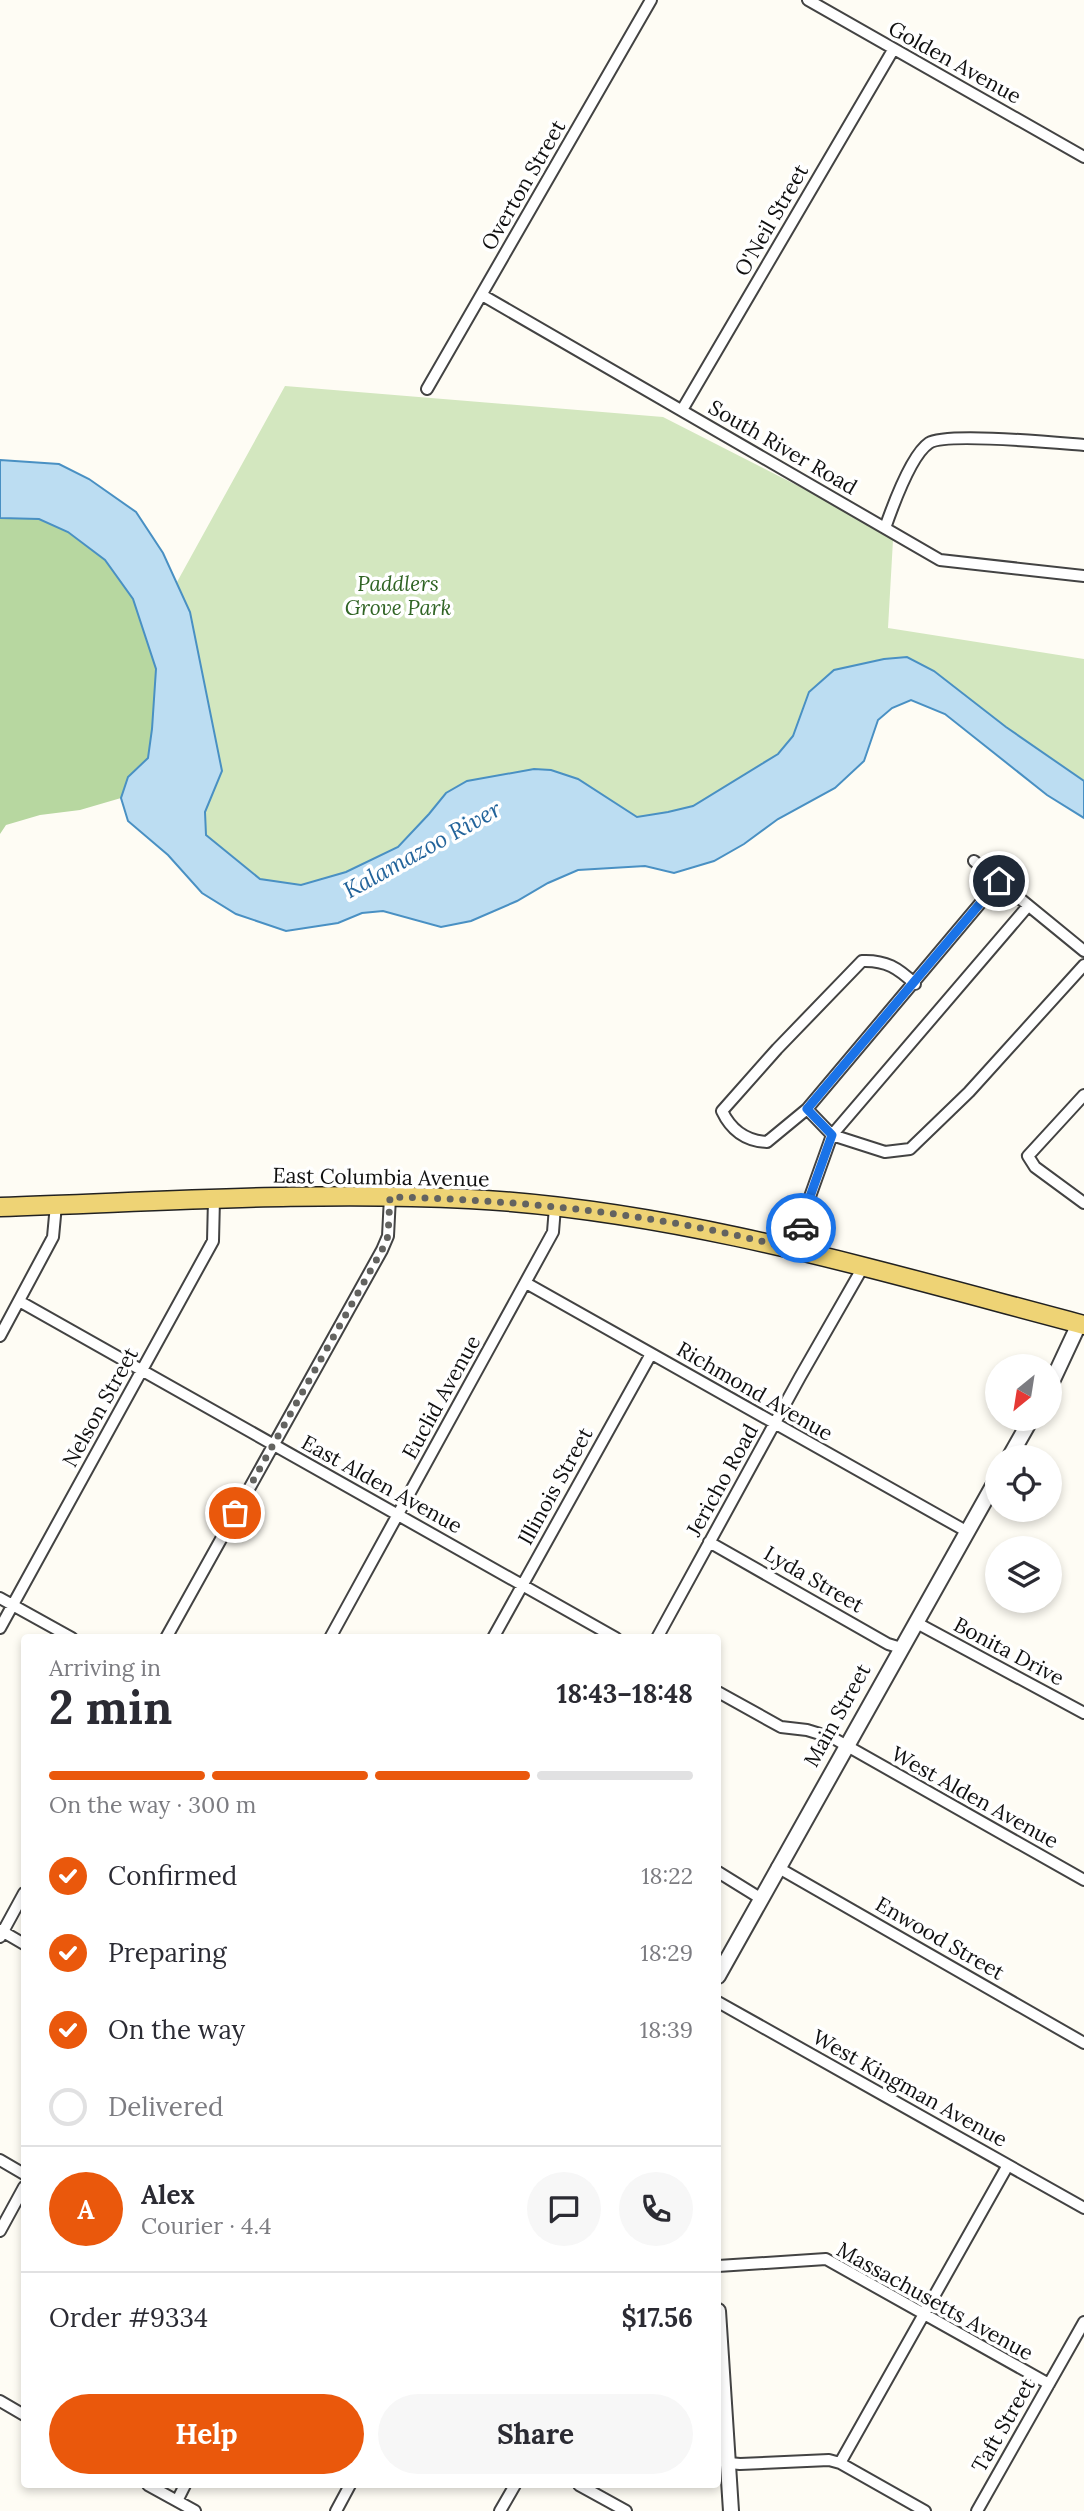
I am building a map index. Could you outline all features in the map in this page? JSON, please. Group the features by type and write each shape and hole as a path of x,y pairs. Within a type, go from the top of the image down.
{"main road":[{"name":"East Columbia Avenue","path":"0,1207 214,1199 390,1197 470,1199 555,1207 675,1224 788,1248 1082,1319"}],"street":[{"name":"Overton Street","path":"427,390 651,0"},
{"name":"Golden Avenue","path":"808,0 1084,157"},
{"name":"O'Neil Street","path":"682,410 893,50"},
{"name":"South River Road","path":"482,295 940,560 1084,576"},
{"path":"885,528 895,499 912,465 927,444 936,440 978,438 1084,446"},
{"path":"974,861 1084,951"},
{"path":"915,984 893,965 876,960 862,961 722,1111 727,1122 741,1135 767,1142 807,1109 915,984 999,881"},
{"path":"788,1248 806,1218 806,1209 832,1135 1028,906"},
{"path":"807,1109 832,1135 885,1152 910,1149 969,1092 1084,965"},
{"path":"1084,1096 1028,1156 1035,1167 1084,1203"},
{"path":"168,1634 382,1250 388,1236 390,1197"},
{"name":"Nelson Street","path":"0,1628 214,1241 214,1199"},
{"path":"0,1336 52,1237 56,1205"},
{"name":"Euclid Avenue","path":"332,1634 553,1232 555,1207"},
{"name":"Jericho Road","path":"659,1634 863,1267"},
{"name":"Richmond Avenue","path":"526,1283 966,1531"},
{"name":"East Alden Avenue","path":"19,1301 609,1634"},
{"path":"1062,1361 1082,1319"},
{"name":"Illinois Street","path":"495,1634 651,1354"},
{"name":"Main Street","path":"721,1970 985,1499"},
{"name":"Lyda Street","path":"709,1542 888,1644 901,1648"},
{"path":"0,1598 65,1634"},
{"name":"Bonita Drive","path":"915,1622 1084,1713"},
{"path":"721,1694 781,1727 807,1730 833,1738 846,1747"},
{"name":"West Alden Avenue","path":"846,1747 1084,1880"},
{"name":"Enwood Street","path":"777,1867 1084,2043"},
{"path":"721,1874 760,1898"},
{"path":"21,1898 1,1933 21,1943"},
{"name":"West Kingman Avenue","path":"721,2004 1084,2208"},
{"path":"0,2160 21,2172"},
{"path":"840,2463 1008,2165"},
{"path":"0,2231 21,2192"},
{"name":"Massachusetts Avenue","path":"721,2266 826,2259 1049,2384"},
{"name":"Taft Street","path":"977,2511 1084,2322"},
{"path":"721,2368 731,2511"},
{"path":"0,2402 21,2414"},
{"path":"729,2463 829,2460 840,2463 925,2511"},
{"path":"153,2488 195,2511"},
{"path":"177,2501 184,2488"},
{"path":"336,2511 348,2488"},
{"path":"500,2511 513,2488"},
{"path":"584,2488 626,2511"}],"green space":[{"name":"Paddlers Grove Park","path":"285,386 663,417 816,495 893,540 888,628 1084,659 1084,781 1006,727 934,671 809,693 793,736 778,754 693,806 637,817 551,770 534,769 467,781 446,793 398,847 346,872 301,885 260,879 206,835 205,812 222,771 177,582"},
{"path":"0,518 39,519 68,532 105,560 133,599 156,669 148,758 128,777 121,798 80,810 40,815 6,825 0,834"}],"water":[{"name":"Kalamazoo River","path":"0,460 59,464 89,479 136,512 163,553 190,612 222,771 205,812 206,835 260,879 301,885 346,872 398,847 446,793 467,781 534,769 551,770 578,779 637,817 693,806 778,754 793,736 809,692 834,670 907,657 934,671 1006,727 1084,781 1084,818 1047,795 945,714 911,700 892,708 878,720 864,761 835,788 778,819 744,844 714,861 674,873 645,866 578,870 471,921 441,927 383,911 362,913 338,923 286,931 236,914 202,893 168,855 128,821 121,798 128,777 148,758 156,669 133,599 105,560 68,532 39,519 0,518"}],"way so far":[{"path":"235,1513 382,1250 388,1236 390,1197 470,1199 555,1207 675,1224 792,1249 801,1228"}],"route":[{"path":"801,1228 832,1135 807,1109 999,881"}]}
